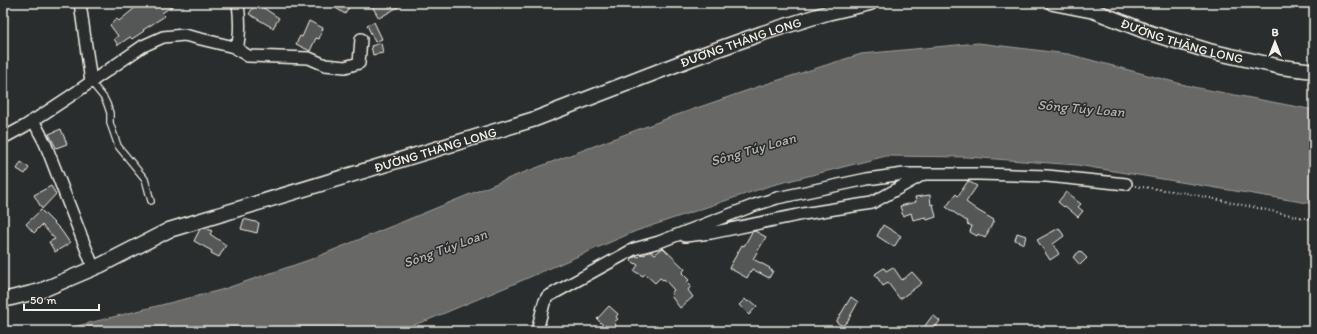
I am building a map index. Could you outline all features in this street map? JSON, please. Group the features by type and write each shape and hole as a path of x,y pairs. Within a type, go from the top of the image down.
{"street":[{"path":"80,3 91,82"},
{"path":"237,48 240,38 238,3"},
{"name":"ĐƯỜNG THĂNG LONG","path":"3,300 40,291 94,269 170,230 535,119 685,61 763,33 827,13 870,3"},
{"name":"ĐƯỜNG THĂNG LONG","path":"1053,3 1094,11 1150,33 1209,51 1281,67 1314,71"},
{"path":"3,138 91,82 143,46 163,37 184,35 237,48 248,56 309,58 325,65 345,67 359,63 361,40"},
{"path":"33,120 45,143 94,269"},
{"path":"537,331 544,303 550,295 584,278 628,252 792,194 881,176 904,174 1047,176 1126,184"},
{"path":"675,236 711,233 803,214 872,203 925,174"}],"lane":[{"path":"91,82 104,98 110,113 110,123 118,146 145,179 151,201"}],"path":[{"path":"1126,184 1186,193 1314,220"}],"water":[{"name":"Sông Túy Loan","path":"978,43 1068,54 1193,87 1314,110 1314,204 1077,165 968,157 886,156 769,186 636,231 428,320 396,331 57,331 221,290 309,260 512,177 671,117 760,86 861,54"}],"building":[{"path":"134,3 177,3 162,13 165,16 143,30 144,31 132,39 130,37 118,45 114,39 118,36 110,25 117,19 119,21 136,7"},
{"path":"256,3 279,18 273,28 249,14"},
{"path":"328,3 352,3 345,14"},
{"path":"370,3 405,3 379,18"},
{"path":"309,21 323,28 319,39 316,38 310,51 296,44 300,36 302,37"},
{"path":"374,22 382,39 375,42 367,25"},
{"path":"381,43 383,53 373,55 371,46"},
{"path":"61,129 67,144 56,148 49,134"},
{"path":"21,162 29,168 25,174 17,169"},
{"path":"968,181 977,186 966,202 994,220 985,238 970,232 972,226 967,224 968,222 946,207 956,194 958,196"},
{"path":"51,186 56,194 42,209 34,195"},
{"path":"1066,192 1081,204 1078,207 1083,211 1078,217 1058,202"},
{"path":"930,195 931,205 933,204 936,217 927,220 926,217 913,220 911,213 903,216 900,206 916,202 915,197"},
{"path":"41,210 61,230 70,243 55,252 49,242 55,239 42,225 34,233 26,224"},
{"path":"244,219 259,223 257,233 241,229"},
{"path":"883,225 901,236 894,247 877,236"},
{"path":"206,228 212,231 210,234 226,245 219,257 211,253 212,251 194,241 200,229"},
{"path":"1059,228 1064,236 1053,244 1059,254 1050,260 1037,240"},
{"path":"755,231 766,237 753,259 773,271 769,278 752,269 747,278 729,268 742,245 744,246 752,232"},
{"path":"1017,233 1026,236 1024,244 1015,240"},
{"path":"663,248 685,269 682,273 689,280 687,282 691,286 688,290 693,297 680,308 671,296 671,293 674,290 664,279 663,280 660,278 655,283 645,274 643,276 634,271 638,265 631,261 632,258 637,256 639,257 642,254 645,255 651,251 655,254"},
{"path":"1080,251 1087,258 1080,265 1073,257"},
{"path":"893,267 902,280 912,272 922,283 900,299 888,283 883,286 875,274 884,268 886,271"},
{"path":"851,297 858,302 847,322 843,326 836,322"},
{"path":"745,299 748,302 750,300 757,306 749,315 739,305"},
{"path":"609,306 618,314 616,317 618,319 614,322 616,325 609,331 597,319"},
{"path":"933,315 940,321 936,326 942,331 921,331"}]}
